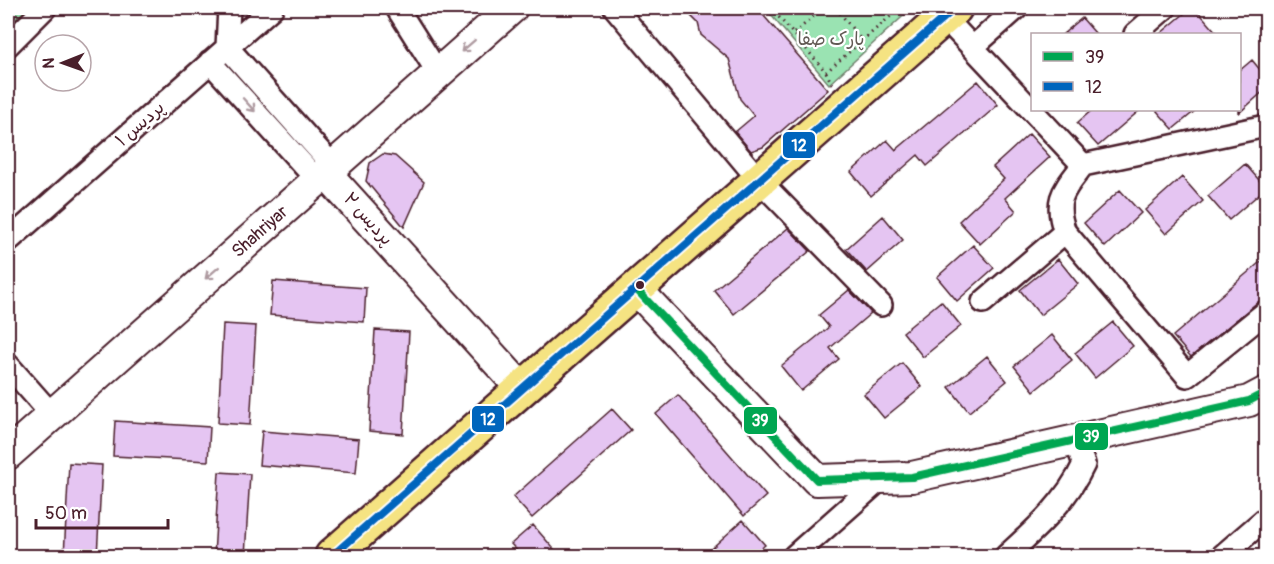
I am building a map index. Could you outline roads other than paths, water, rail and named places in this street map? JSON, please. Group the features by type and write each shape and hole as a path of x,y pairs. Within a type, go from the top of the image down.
{"main road":[{"path":"332,556 950,12"}],"street":[{"path":"8,45 45,8"},
{"path":"227,47 229,8"},
{"name":"پردیس ۱","path":"8,241 272,8"},
{"path":"397,8 438,73"},
{"name":"Shahriyar","path":"8,454 328,176 438,73 512,8"},
{"path":"615,8 759,180 881,305"},
{"path":"972,47 1017,8"},
{"path":"1136,33 1165,8"},
{"path":"950,12 972,47 1031,102"},
{"name":"پردیس ۲","path":"227,47 328,176 522,389"},
{"path":"210,62 328,176"},
{"path":"1044,114 1083,165"},
{"path":"1266,126 1083,165 1060,196 1059,216 1065,232 1187,376 1266,312"},
{"path":"983,302 1065,232"},
{"path":"636,289 817,480 912,477 1261,399"},
{"path":"8,365 52,415"},
{"path":"1006,556 1038,526 1074,486 1084,464 1075,440"},
{"path":"794,556 882,478"},
{"path":"1222,556 1266,518"}],"park label":[{"name":"پارک صفا","path":"831,39"}]}
